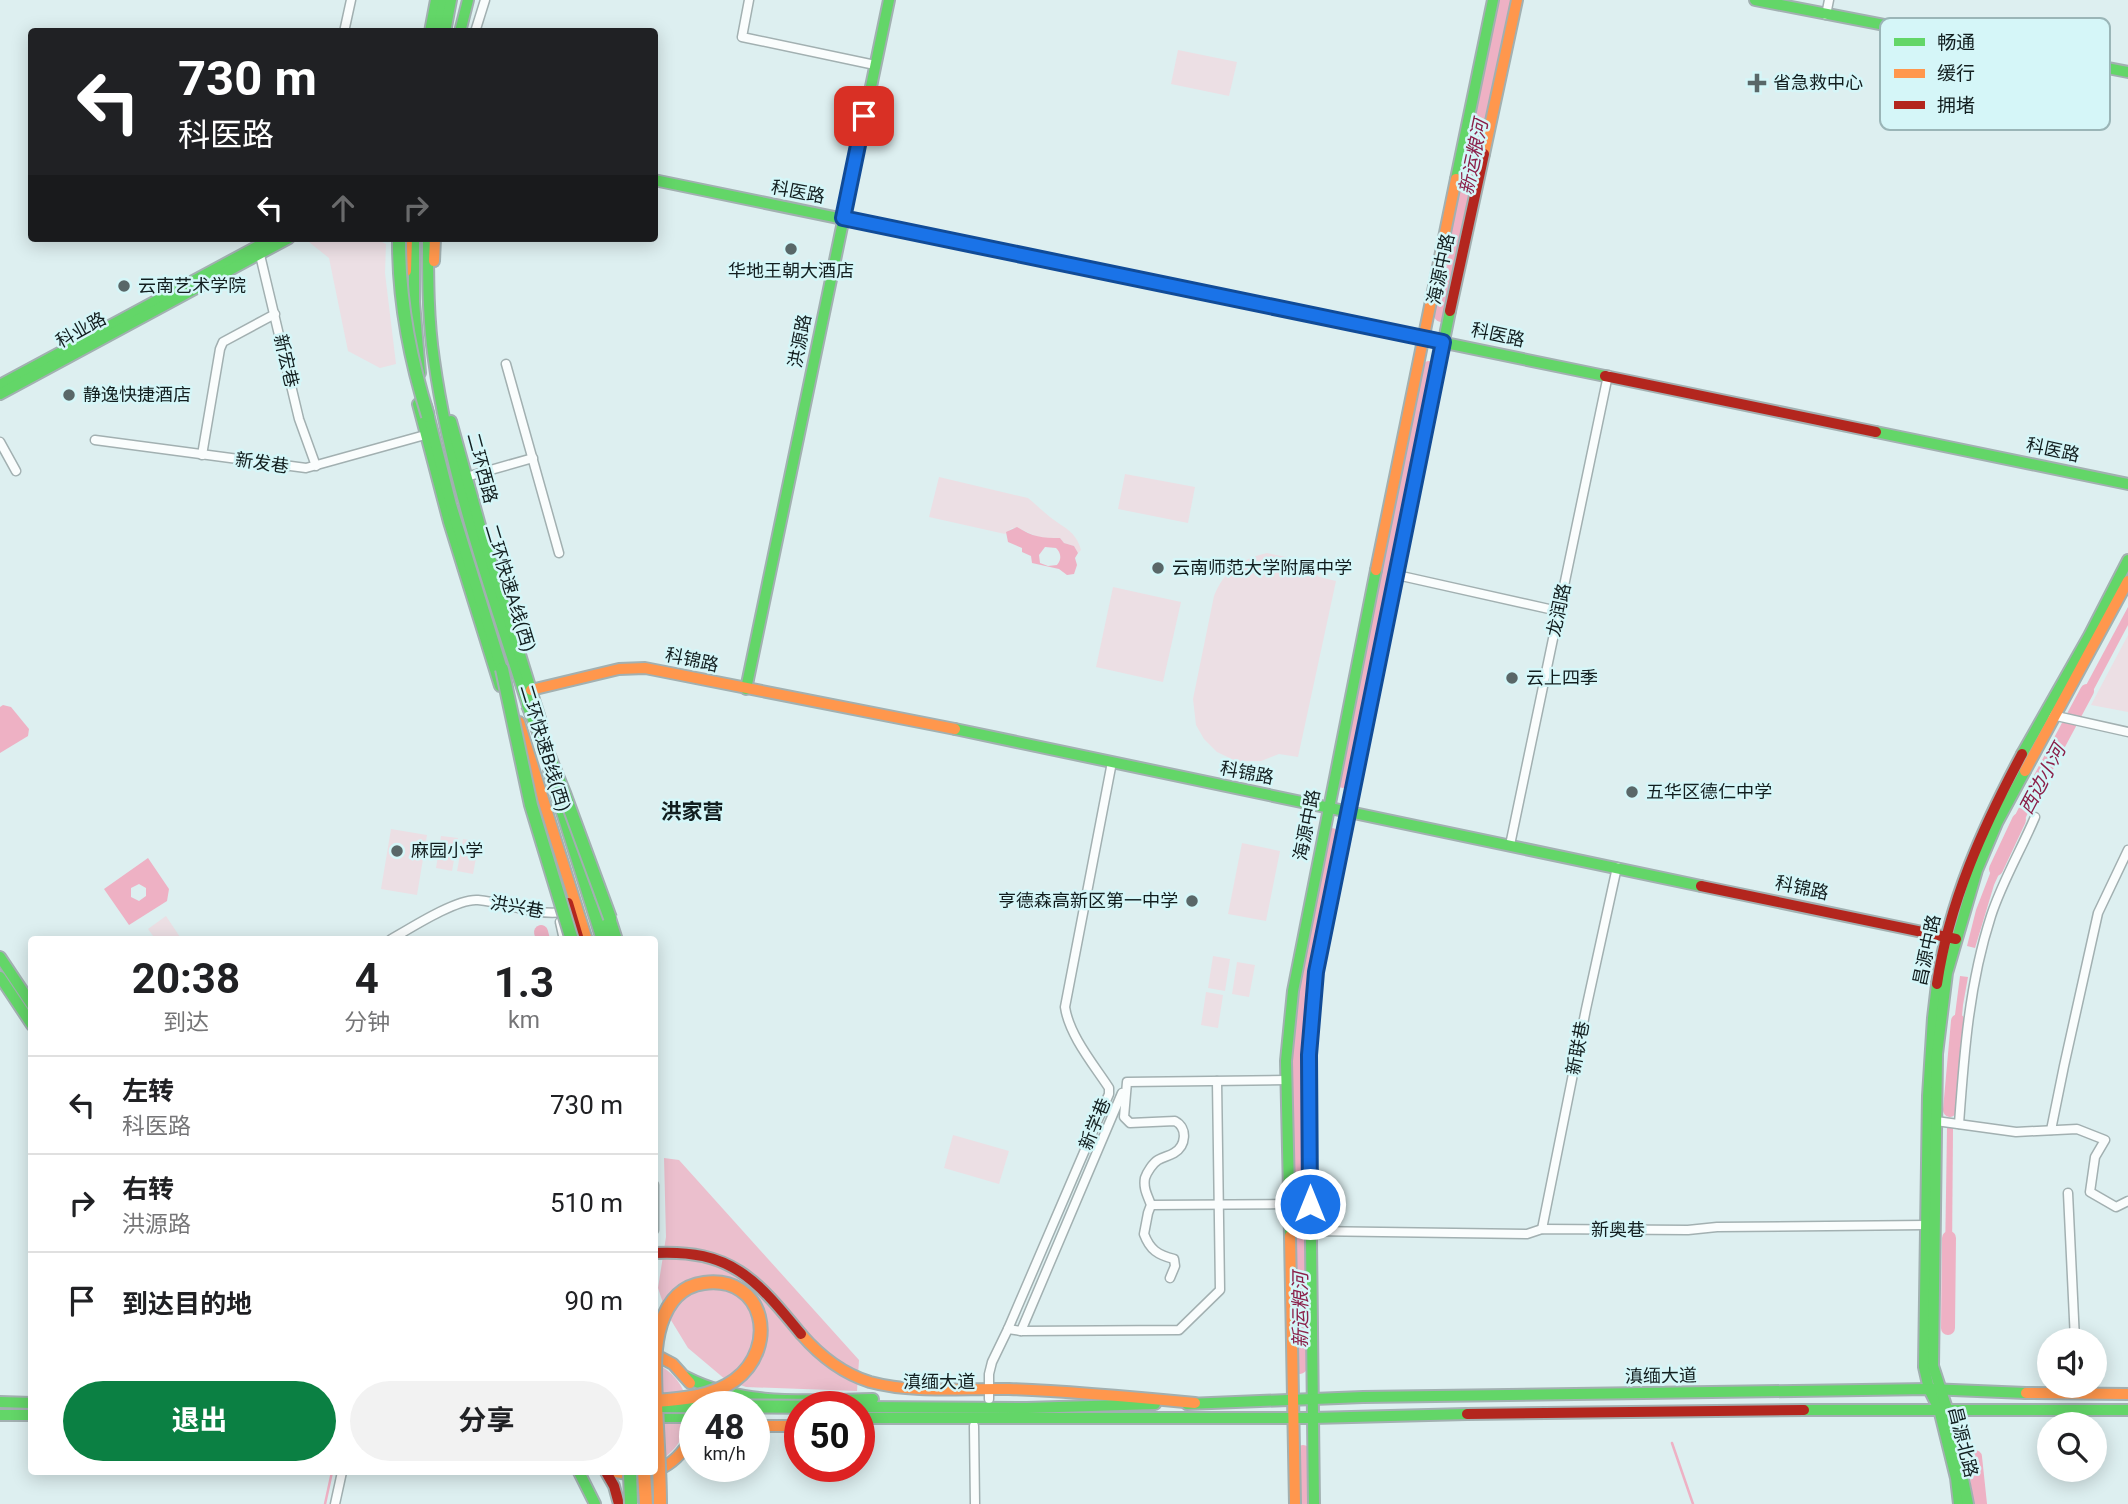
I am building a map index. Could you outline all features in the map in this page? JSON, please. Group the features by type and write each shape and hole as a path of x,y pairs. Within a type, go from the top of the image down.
{"main road":[{"path":"431,28 436,0"},
{"path":"439,28 444,0"},
{"path":"446,28 451,0"},
{"path":"461,28 469,0"},
{"path":"467,28 469,0"},
{"name":"洪源路","path":"746,689 889,0"},
{"name":"海源中路","path":"1295,1504 1286,1060 1293,990 1493,0"},
{"name":"海源中路","path":"1314,1504 1309,1055 1316,972 1443,342 1517,0"},
{"path":"1755,0 1880,25"},
{"path":"2110,69 2128,72"},
{"name":"科医路","path":"658,181 2128,484"},
{"name":"科业路","path":"0,385 266,242"},
{"name":"科业路","path":"0,394 282,242"},
{"path":"406,242 408,331 425,435 458,552 549,842 564,911 577,936"},
{"name":"二环快速B线(西)","path":"406,242 400,286 405,326 417,380 453,512 586,936"},
{"name":"二环快速A线(西)","path":"428,242 429,329 442,413 467,508 601,936"},
{"name":"二环西路","path":"435,242 435,301 441,370 452,426 608,936"},
{"name":"昌源中路","path":"1934,1389 1924,1367 1929,1053 1938,971 1997,823 2128,560"},
{"name":"昌源中路","path":"2051,715 2128,581"},
{"name":"科锦路","path":"531,690 630,667 645,668 897,717 1951,937"},
{"path":"502,669 531,805 571,936"},
{"path":"528,705 570,810 615,936"},
{"name":"昌源中路","path":"1934,1389 1937,1054 1951,937"},
{"path":"0,957 28,999"},
{"path":"0,977 28,1019"},
{"path":"658,1253 701,1255 721,1260 744,1272 769,1294 813,1348 828,1362 845,1372 881,1384 989,1394 1063,1392 1195,1403"},
{"path":"658,1335 663,1316 674,1297 690,1285 701,1282 719,1281 742,1290 757,1308 762,1322 762,1345 752,1364 733,1382 710,1393 658,1403"},
{"path":"660,1356 686,1377 693,1391"},
{"name":"滇缅大道","path":"686,1377 714,1391"},
{"name":"昌源北路","path":"1934,1389 1965,1476 1968,1504"},
{"name":"滇缅大道","path":"1027,1413 1363,1397 2037,1390"},
{"name":"滇缅大道","path":"2107,1392 2128,1394"},
{"name":"滇缅大道","path":"770,1398 989,1394"},
{"path":"0,1402 28,1403"},
{"path":"658,1404 784,1406"},
{"path":"875,1408 1027,1413"},
{"name":"昌源北路","path":"1943,1409 1959,1504"},
{"name":"滇缅大道","path":"1027,1413 1313,1418 1558,1412 2128,1410"},
{"path":"875,1418 1027,1413"},
{"path":"0,1415 28,1415"},
{"path":"658,1417 679,1417"},
{"name":"滇缅大道","path":"875,1426 1026,1427 1196,1418"},
{"path":"658,1469 669,1465 679,1457"},
{"path":"658,1462 659,1504"},
{"path":"659,1504 669,1465"},
{"path":"581,1475 596,1504"},
{"path":"607,1475 619,1504"},
{"path":"630,1475 631,1504"},
{"path":"644,1475 646,1504"}],"street":[{"path":"345,28 351,0"},
{"path":"424,28 429,0"},
{"path":"476,28 485,0"},
{"path":"749,0 742,37 875,65"},
{"path":"1826,15 1829,0"},
{"name":"新宏巷","path":"260,255 299,419 316,466"},
{"path":"202,455 223,342 275,314"},
{"path":"506,364 559,553"},
{"name":"龙润路","path":"1510,845 1608,375"},
{"name":"新发巷","path":"95,440 306,468 425,435"},
{"path":"0,442 16,471"},
{"path":"466,477 533,458"},
{"path":"1397,575 1558,611"},
{"path":"2051,715 2128,732"},
{"name":"新学巷","path":"989,1394 992,1362 1109,1094 1108,1088 1072,1030 1066,1018 1065,1007 1112,762"},
{"path":"1959,1124 1964,1045 1976,968 1992,914 2035,817"},
{"path":"2052,1130 2098,913 2128,850"},
{"name":"新联巷","path":"1542,1229 1617,867"},
{"name":"洪兴巷","path":"397,936 465,901 476,900 538,913 564,911"},
{"path":"564,911 564,936"},
{"path":"603,920 613,936"},
{"path":"1021,1331 1127,1082 1287,1080"},
{"path":"1008,1329 1179,1330 1220,1290 1217,1081"},
{"path":"1109,1094 1124,1092"},
{"path":"1124,1092 1124,1117 1130,1123 1175,1121 1180,1124 1184,1133 1184,1143 1177,1152 1157,1160 1149,1170 1144,1186 1152,1205 1144,1234 1154,1252 1174,1259 1175,1266 1170,1278"},
{"path":"1936,1121 2016,1132 2077,1129 2105,1140 2095,1157 2090,1192 2116,1206 2128,1201"},
{"path":"2068,1194 2074,1328"},
{"path":"1152,1205 1290,1204"},
{"name":"新奥巷","path":"1310,1231 1527,1234 1542,1229 1674,1230 1717,1227 1926,1225"},
{"path":"974,1426 975,1504"},
{"path":"335,1504 341,1475"}],"shaded area":[{"path":"1178,50 1237,62 1229,96 1171,84"},
{"path":"309,242 386,244 385,273 396,364 380,368 348,351 329,258"},
{"path":"1125,474 1195,487 1188,523 1118,509"},
{"path":"939,477 1028,498 1073,534 1081,550 1078,553 1074,546 1064,543 1060,538 1041,538 1016,528 1005,534 929,517"},
{"path":"1267,553 1291,558 1310,568 1319,577 1336,581 1298,757 1279,754 1261,761 1236,761 1217,752 1204,739 1196,725 1193,699 1218,587 1234,567"},
{"path":"1113,587 1181,602 1163,682 1096,667"},
{"path":"2128,635 2128,712 2091,705"},
{"path":"391,829 427,835 417,895 381,889"},
{"path":"441,836 458,838 452,871 436,868"},
{"path":"463,839 479,842 473,874 457,871"},
{"path":"1242,843 1280,851 1266,921 1228,914"},
{"path":"166,916 179,936 153,936 148,929"},
{"path":"1213,956 1230,959 1225,991 1208,988"},
{"path":"1237,962 1255,965 1249,997 1232,994"},
{"path":"1206,992 1223,995 1218,1028 1201,1025"},
{"path":"953,1135 1009,1151 999,1184 944,1168"},
{"path":"664,1158 679,1160 859,1360 857,1391 746,1387 726,1380 688,1348 666,1312 658,1288 666,1237"},
{"path":"658,1365 669,1372 683,1391 679,1391 679,1442 661,1460"}],"water":[{"path":"1017,527 1038,536 1060,538 1064,543 1074,546 1078,553 1074,574 1067,575 1059,569 1032,563 1031,556 1022,552 1022,548 1008,542 1006,532","holes":["1045,547 1056,548 1060,556 1057,565 1040,563 1039,555"]},
{"path":"2128,607 2128,625 2085,706 2076,704"},
{"path":"0,707 11,707 29,729 28,736 0,753"},
{"path":"2058,735 2069,737 2055,764 2045,759"},
{"path":"2037,772 2046,777 2016,837 2006,833"},
{"path":"1999,850 2008,854 1994,885 1975,948 1967,946 1976,910"},
{"path":"148,858 169,889 167,901 129,925 104,889","holes":["139,884 146,888 146,896 139,901 131,897 131,888"]},
{"path":"1960,976 1968,977 1960,1039 1952,1038"},
{"path":"1950,1055 1958,1056 1954,1110 1947,1110"},
{"path":"1947,1128 1953,1128 1952,1256 1945,1256"},
{"path":"1944,1281 1952,1281 1951,1327 1944,1328"}],"waterway":[{"name":"新运粮河","path":"1441,315 1506,0"},
{"name":"新运粮河","path":"1343,781 1429,368"},
{"name":"西边小河","path":"2034,790 2087,691"},
{"name":"西边小河","path":"1996,869 2019,820"},
{"name":"新运粮河","path":"1300,1367 1296,1128 1298,1026 1306,963 1332,835"},
{"path":"541,932 542,936"},
{"name":"西边小河","path":"1950,1110 1958,1021"},
{"name":"西边小河","path":"1948,1328 1949,1238"},
{"path":"1672,1443 1693,1504"},
{"path":"1303,1452 1303,1504"},
{"name":"西边小河","path":"1975,1457 1980,1504"},
{"path":"325,1504 331,1475"}],"traffic: fast":[{"path":"431,28 436,0"},
{"path":"439,28 444,0"},
{"path":"446,28 451,0"},
{"path":"461,28 468,0"},
{"path":"746,689 889,0"},
{"path":"1456,179 1493,0"},
{"path":"1755,0 1880,24"},
{"path":"2110,69 2128,72"},
{"path":"658,181 1605,376"},
{"path":"0,385 266,242"},
{"path":"0,394 282,242"},
{"path":"399,242 407,330 428,416"},
{"path":"414,242 414,302 420,373"},
{"path":"428,242 432,345 451,451 475,540 531,715"},
{"path":"1356,772 1450,311"},
{"path":"418,404 449,522 500,686"},
{"path":"426,406 451,505 505,679"},
{"path":"451,421 481,529 541,722"},
{"path":"1876,432 2128,484"},
{"path":"2022,754 2089,636 2128,560"},
{"path":"1290,1236 1286,1061 1293,991 1376,570"},
{"path":"502,669 531,805 571,936"},
{"path":"528,705 610,918"},
{"path":"955,729 1701,886"},
{"path":"549,771 601,936"},
{"path":"1968,1504 1952,1424 1933,1366 1937,1054 1947,973 1977,870 1997,823 2025,771"},
{"path":"598,903 608,936"},
{"path":"610,918 616,936"},
{"path":"0,957 28,999"},
{"path":"0,977 28,1019"},
{"path":"1937,984 1928,1096 1924,1367 1929,1389 1939,1409 1956,1478 1959,1504"},
{"path":"1309,1066 1314,1504"},
{"path":"686,1377 731,1393 784,1400"},
{"path":"1187,1404 1363,1397 1929,1389 2026,1393"},
{"path":"0,1402 28,1403"},
{"path":"875,1407 1027,1408 1155,1404"},
{"path":"662,1406 784,1407"},
{"path":"1804,1410 2128,1410"},
{"path":"875,1418 1313,1418 1467,1414"},
{"path":"0,1415 28,1415"},
{"path":"658,1417 679,1417"},
{"path":"580,1475 595,1504"},
{"path":"630,1475 631,1504"}],"traffic: slow":[{"path":"1484,154 1517,0"},
{"path":"1376,570 1456,179"},
{"path":"406,271 407,242"},
{"path":"434,261 435,242"},
{"path":"2025,771 2128,581"},
{"path":"531,690 619,669 645,668 955,729"},
{"path":"519,722 586,936"},
{"path":"1290,1236 1295,1504"},
{"path":"658,1333 664,1316 677,1296 682,1291 704,1283 725,1284 741,1290 752,1301 759,1316 761,1333 749,1366 726,1386 707,1394 658,1401"},
{"path":"801,1334 840,1369 887,1386 1056,1391 1195,1403"},
{"path":"658,1356 673,1364 690,1383"},
{"path":"2026,1393 2128,1394"},
{"path":"770,1426 784,1426"},
{"path":"658,1448 660,1504"},
{"path":"658,1469 679,1455"},
{"path":"644,1475 646,1504"}],"traffic: jam":[{"path":"1450,311 1484,154"},
{"path":"1605,376 1876,432"},
{"path":"1937,984 1950,924 1969,866 2022,754"},
{"path":"1309,1066 1316,972 1356,772"},
{"path":"1701,886 1956,939"},
{"path":"568,903 578,936"},
{"path":"658,1253 703,1256 740,1271 770,1298 801,1334"},
{"path":"1467,1414 1804,1410"},
{"path":"608,1475 619,1504"}],"place":[{"name":"省急救中心","path":"1757,83"},
{"name":"华地王朝大酒店","path":"791,249"},
{"name":"云南艺术学院","path":"124,286"},
{"name":"静逸快捷酒店","path":"69,395"},
{"name":"云南师范大学附属中学","path":"1158,568"},
{"name":"云上四季","path":"1512,678"},
{"name":"五华区德仁中学","path":"1632,792"},
{"name":"麻园小学","path":"397,851"},
{"name":"亨德森高新区第一中学","path":"1192,901"}],"district":[{"name":"洪家营","path":"692,812"}],"route":[{"path":"864,116 843,218 1443,342 1316,972 1309,1055 1310,1204"}]}
